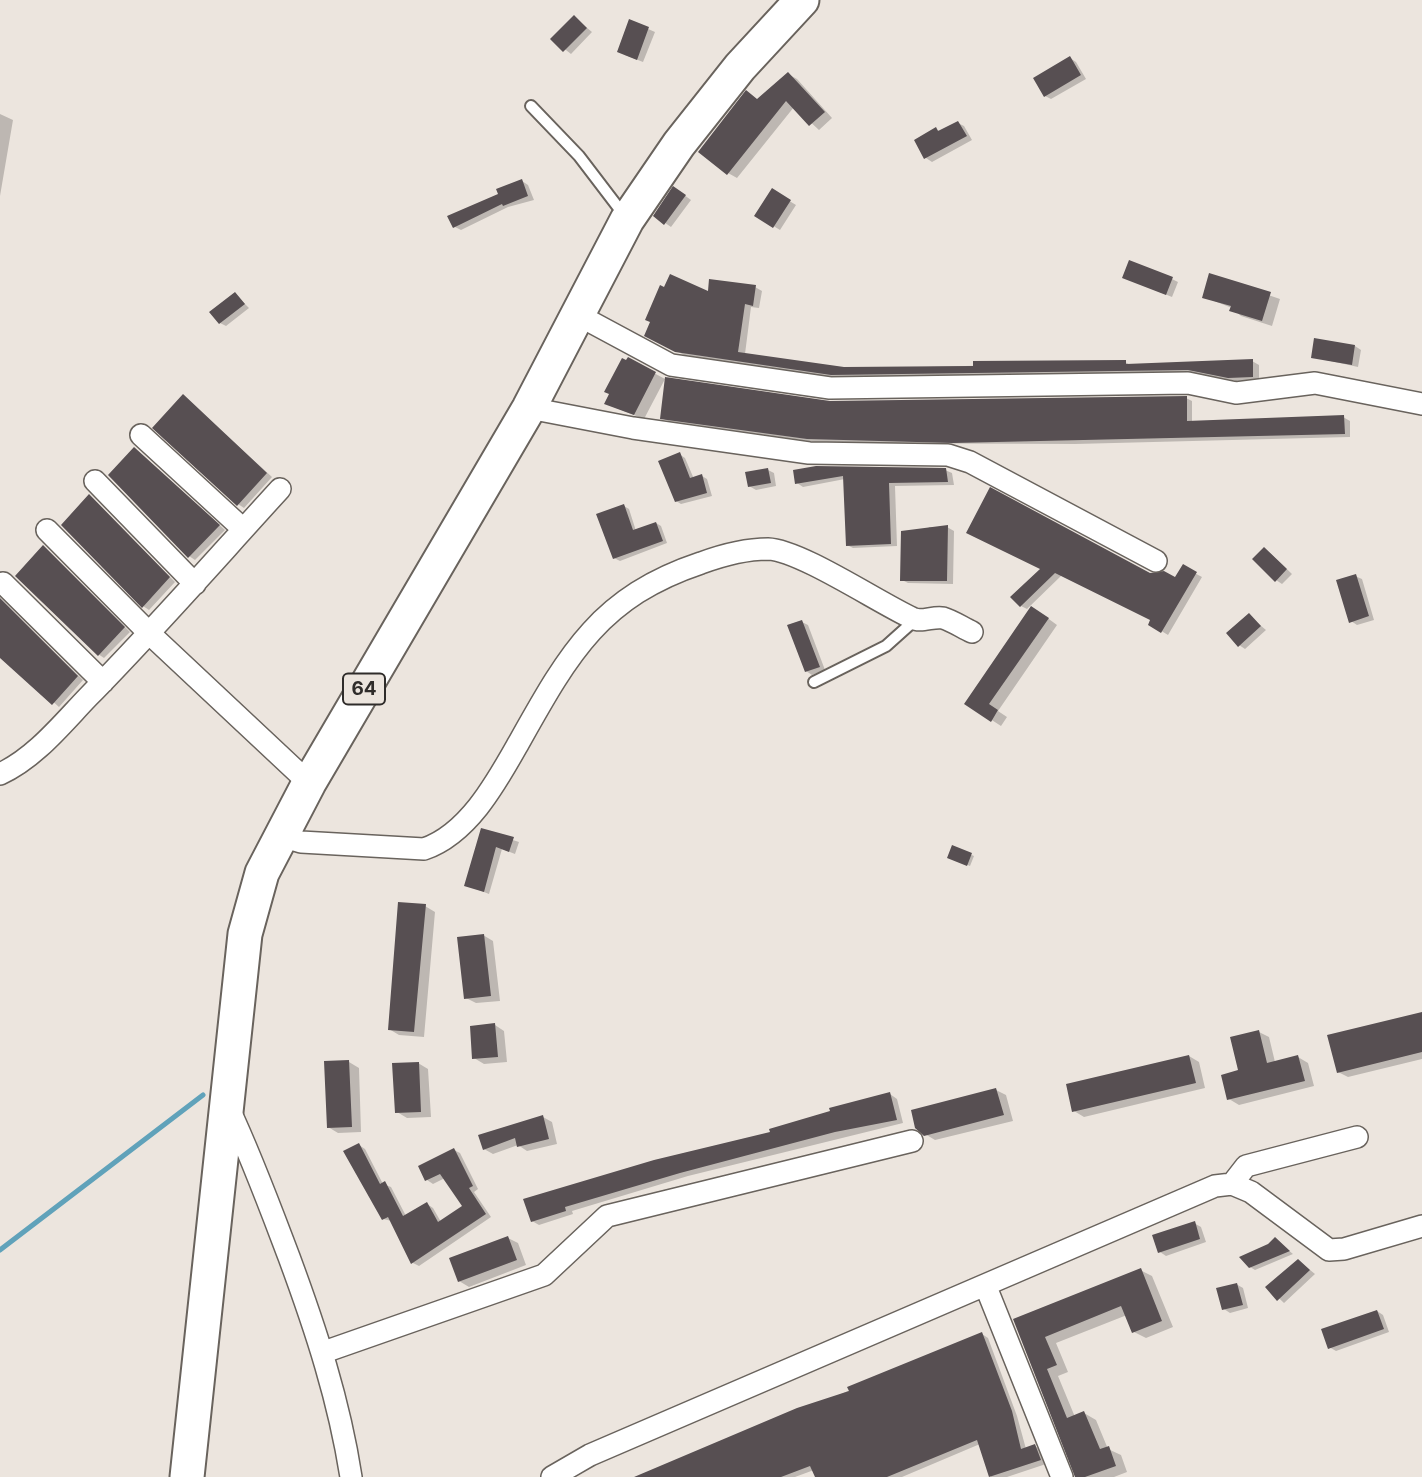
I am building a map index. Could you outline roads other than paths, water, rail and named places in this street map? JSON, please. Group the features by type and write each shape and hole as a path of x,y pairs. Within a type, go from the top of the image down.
{"main road":[{"name":"64","path":"187,1477 229,1109 245,934 262,873 309,783 529,408 628,220 710,105 802,0"}],"street":[{"path":"578,315 671,365 830,388 1188,383 1236,393 1315,383 1422,404"},
{"path":"529,408 633,428 808,453 948,455 970,462 1156,561"},
{"path":"141,435 243,529"},
{"path":"95,481 195,584"},
{"path":"0,774 14,767 51,736 150,634 280,489"},
{"path":"47,530 150,634 309,783"},
{"path":"281,836 301,842 424,849 440,843 473,812 496,783 539,706 585,636 615,607 662,576 717,558 769,549 797,558 915,620 943,618 972,632"},
{"path":"3,583 103,682"},
{"path":"229,1109 251,1157 324,1352 342,1419 351,1477"},
{"path":"1232,1184 1246,1166 1357,1137"},
{"path":"324,1352 544,1275 607,1216 912,1141"},
{"path":"552,1477 590,1455 986,1287 1215,1186 1232,1184 1251,1192 1329,1250 1344,1249 1422,1226"},
{"path":"986,1287 1062,1477"}],"lane":[{"path":"531,106 579,156 628,220"},
{"path":"814,682 886,646 915,620"}],"waterway":[{"path":"0,1250 203,1095"}]}
